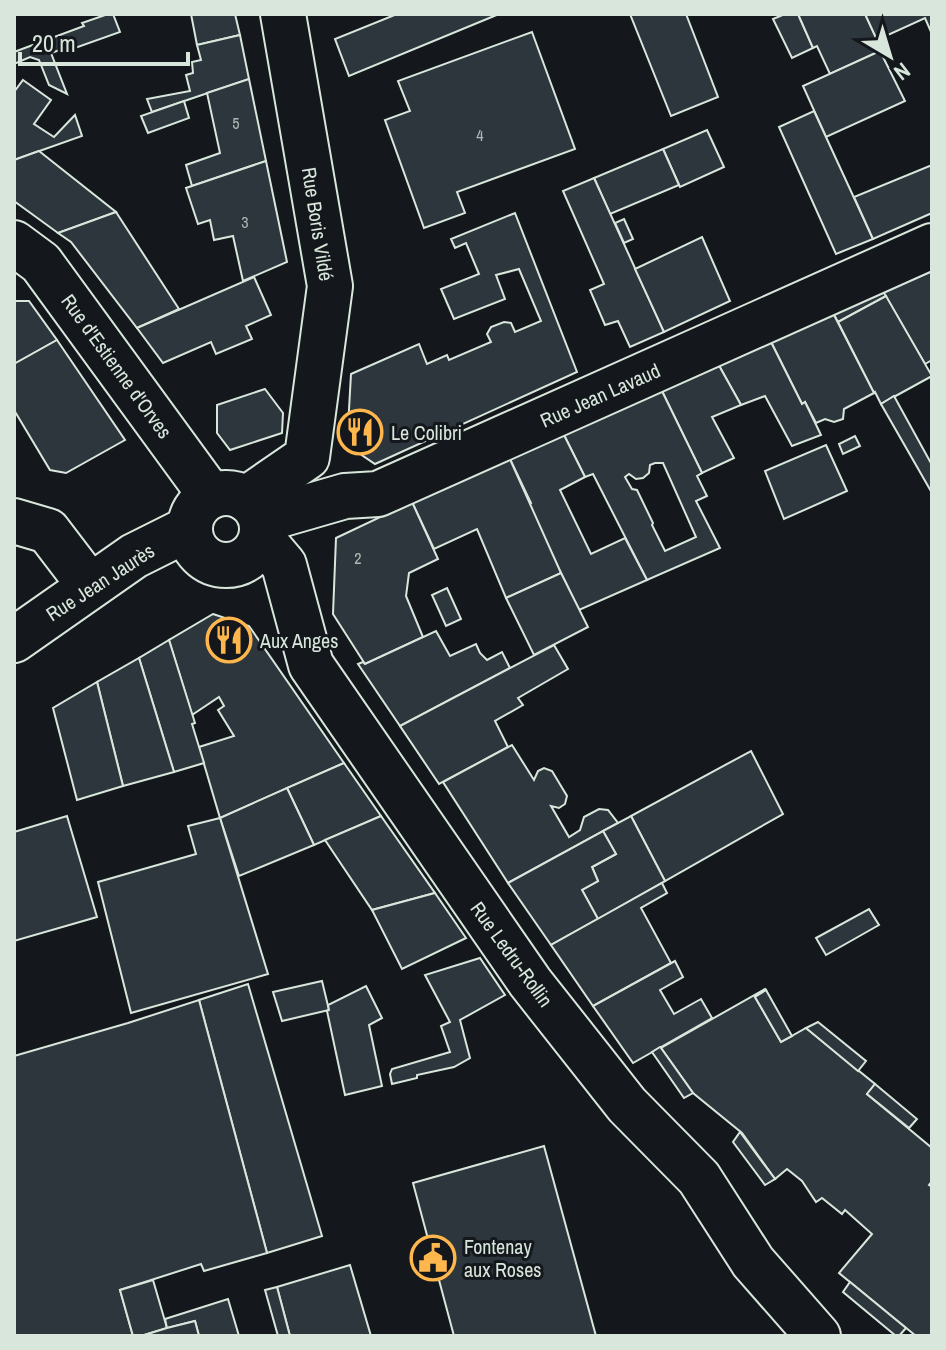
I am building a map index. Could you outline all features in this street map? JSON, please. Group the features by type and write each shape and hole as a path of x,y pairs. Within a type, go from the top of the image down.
{"street":[{"name":"Rue Boris Vildé","path":"283,14 330,286 307,457"},
{"name":"Rue d'Estienne d'Orves","path":"14,243 41,263 234,516"},
{"name":"Rue Jean Lavaud","path":"234,516 345,496 378,494 932,246"},
{"path":"234,516 307,457 345,496"},
{"name":"Rue Jean Jaurès","path":"14,640 134,556 234,516"},
{"name":"Rue Ledru-Rollin","path":"234,516 284,565 311,665 530,982 627,1105 699,1178 753,1262 818,1336"},
{"path":"14,521 48,531 90,586"}],"building":[{"path":"113,14 120,32 51,53 67,94 49,85 39,60 30,57 14,64 14,52"},
{"path":"191,14 235,14 240,35 197,45"},
{"path":"397,14 499,14 349,76 335,39"},
{"path":"630,14 686,14 718,97 671,116"},
{"path":"785,14 798,14 813,48 792,58 773,19"},
{"path":"798,14 865,14 882,50 830,74 817,46 813,48"},
{"path":"865,14 932,14 932,34 925,18 877,40"},
{"path":"532,32 575,149 457,192 465,213 424,228 385,120 410,111 398,81"},
{"path":"240,35 249,79 152,112 147,99 190,91 186,75 193,73 192,62 201,60 197,45"},
{"path":"880,51 905,101 826,137 803,86"},
{"path":"249,79 266,161 192,186 186,165 220,153 207,93"},
{"path":"23,80 51,100 34,124 54,137 75,115 82,136 14,160 14,92"},
{"path":"184,101 189,118 148,133 141,116"},
{"path":"814,111 873,239 836,254 779,127"},
{"path":"707,130 724,167 680,187 663,149"},
{"path":"663,149 679,185 610,214 594,178"},
{"path":"39,151 116,212 58,233 14,201 14,160"},
{"path":"266,161 287,262 243,281 233,236 214,240 210,220 198,224 186,188"},
{"path":"932,165 932,213 873,239 854,197"},
{"path":"594,178 664,332 630,347 618,321 605,325 590,290 604,284 563,191"},
{"path":"116,212 179,309 137,328 71,242 58,233"},
{"path":"515,213 577,372 375,464 347,445 351,374 419,344 427,364 447,355 449,360 491,342 487,334 491,327 511,323 515,332 541,321 519,269 496,275 505,299 454,319 441,289 479,274 466,243 455,248 451,239"},
{"path":"624,219 633,239 624,243 615,223"},
{"path":"702,237 730,301 664,332 635,269"},
{"path":"932,271 932,360 925,364 883,292"},
{"path":"254,277 271,315 246,326 252,339 216,354 211,342 163,363 137,328"},
{"path":"883,292 886,296 838,322 833,313"},
{"path":"886,296 932,376 881,404 838,322"},
{"path":"14,301 29,301 57,340 14,364"},
{"path":"833,313 874,393 844,409 843,419 834,422 825,419 816,423 805,402 802,404 770,340"},
{"path":"57,340 125,440 66,473 50,470 14,410 14,364"},
{"path":"770,340 821,435 792,446 765,396 741,405 717,362"},
{"path":"717,362 741,405 712,417 734,458 702,473 660,387"},
{"path":"660,387 702,473 697,476 707,496 696,501 720,548 647,580 593,474 585,477 563,433","holes":["663,463 696,537 665,551 637,490 632,489 625,477 629,474 636,479 643,478 649,473 650,465"]},
{"path":"265,389 283,413 282,433 230,450 217,433 217,405"},
{"path":"894,396 932,465 932,493 881,404"},
{"path":"563,433 585,477 560,490 591,554 625,538 647,580 579,610 509,457"},
{"path":"855,436 860,446 843,454 839,444"},
{"path":"826,445 847,491 784,519 765,471"},
{"path":"509,457 561,573 506,598 477,529 434,549 412,502"},
{"path":"412,502 438,559 409,573 406,596 423,637 365,664 333,614 336,538"},
{"path":"561,573 588,627 534,655 506,598"},
{"path":"447,588 461,619 446,626 432,595"},
{"path":"213,614 249,626 344,763 220,818 199,747 234,736 218,710 224,706 219,697 192,715 169,640"},
{"path":"436,631 450,656 476,644 487,660 502,652 510,668 400,726 358,664 365,664"},
{"path":"169,640 204,763 174,772 139,658"},
{"path":"554,645 568,669 518,698 523,705 495,721 508,747 439,784 400,726"},
{"path":"139,658 174,772 123,786 97,682"},
{"path":"97,682 123,786 77,800 53,708"},
{"path":"512,745 534,780 538,771 544,768 552,771 567,796 565,804 559,808 551,806 569,837 580,830 584,817 599,809 608,810 618,823 508,883 443,782"},
{"path":"751,751 783,814 665,881 631,816"},
{"path":"344,763 381,816 314,845 287,788"},
{"path":"287,788 314,845 239,876 220,818"},
{"path":"67,816 97,917 14,941 14,832"},
{"path":"381,816 435,893 372,910 325,840"},
{"path":"631,816 665,881 598,919 582,890 598,881 592,867 616,854 603,831"},
{"path":"220,818 268,974 131,1013 98,882 196,854 188,826"},
{"path":"603,831 616,854 592,867 598,881 582,890 598,919 551,945 508,883"},
{"path":"662,883 667,893 641,908 671,963 593,1006 551,945"},
{"path":"435,893 466,938 402,969 372,910"},
{"path":"869,909 879,925 826,955 816,938"},
{"path":"480,958 505,995 460,1020 470,1058 454,1067 392,1084 392,1069 450,1052 441,1026 450,1022 425,975"},
{"path":"675,961 683,977 660,990 674,1014 701,999 712,1018 633,1063 593,1006"},
{"path":"322,981 329,1010 282,1021 273,992"},
{"path":"248,984 322,1236 267,1253 199,1000"},
{"path":"366,986 382,1018 369,1025 382,1086 345,1095 328,1005"},
{"path":"765,989 755,997 781,1042 806,1028 875,1084 867,1094 932,1148 932,1181 929,1185 932,1187 932,1336 916,1336 839,1273 872,1234 845,1210 842,1214 822,1198 816,1202 802,1181 787,1169 775,1179 742,1133 693,1093 661,1048"},
{"path":"766,990 792,1036 781,1042 755,997"},
{"path":"199,1000 267,1253 204,1271 201,1264 120,1290 133,1336 14,1336 14,1056"},
{"path":"818,1022 866,1061 858,1071 806,1028"},
{"path":"660,1047 693,1093 684,1098 652,1052"},
{"path":"875,1084 917,1119 909,1128 867,1094"},
{"path":"740,1132 775,1179 765,1185 733,1142"},
{"path":"544,1146 596,1336 454,1336 413,1183"},
{"path":"350,1265 371,1336 290,1336 277,1287"},
{"path":"153,1280 167,1328 133,1336 120,1290"},
{"path":"850,1282 906,1328 899,1336 843,1292"},
{"path":"277,1287 290,1336 278,1336 265,1290"},
{"path":"228,1299 239,1336 199,1336 195,1321 167,1328 165,1319"},
{"path":"195,1321 199,1336 141,1336 167,1328"}],"place":[{"name":"Le Colibri","path":"360,432"},
{"name":"Aux Anges","path":"229,640"},
{"name":"Fontenay aux Roses","path":"433,1258"}]}
